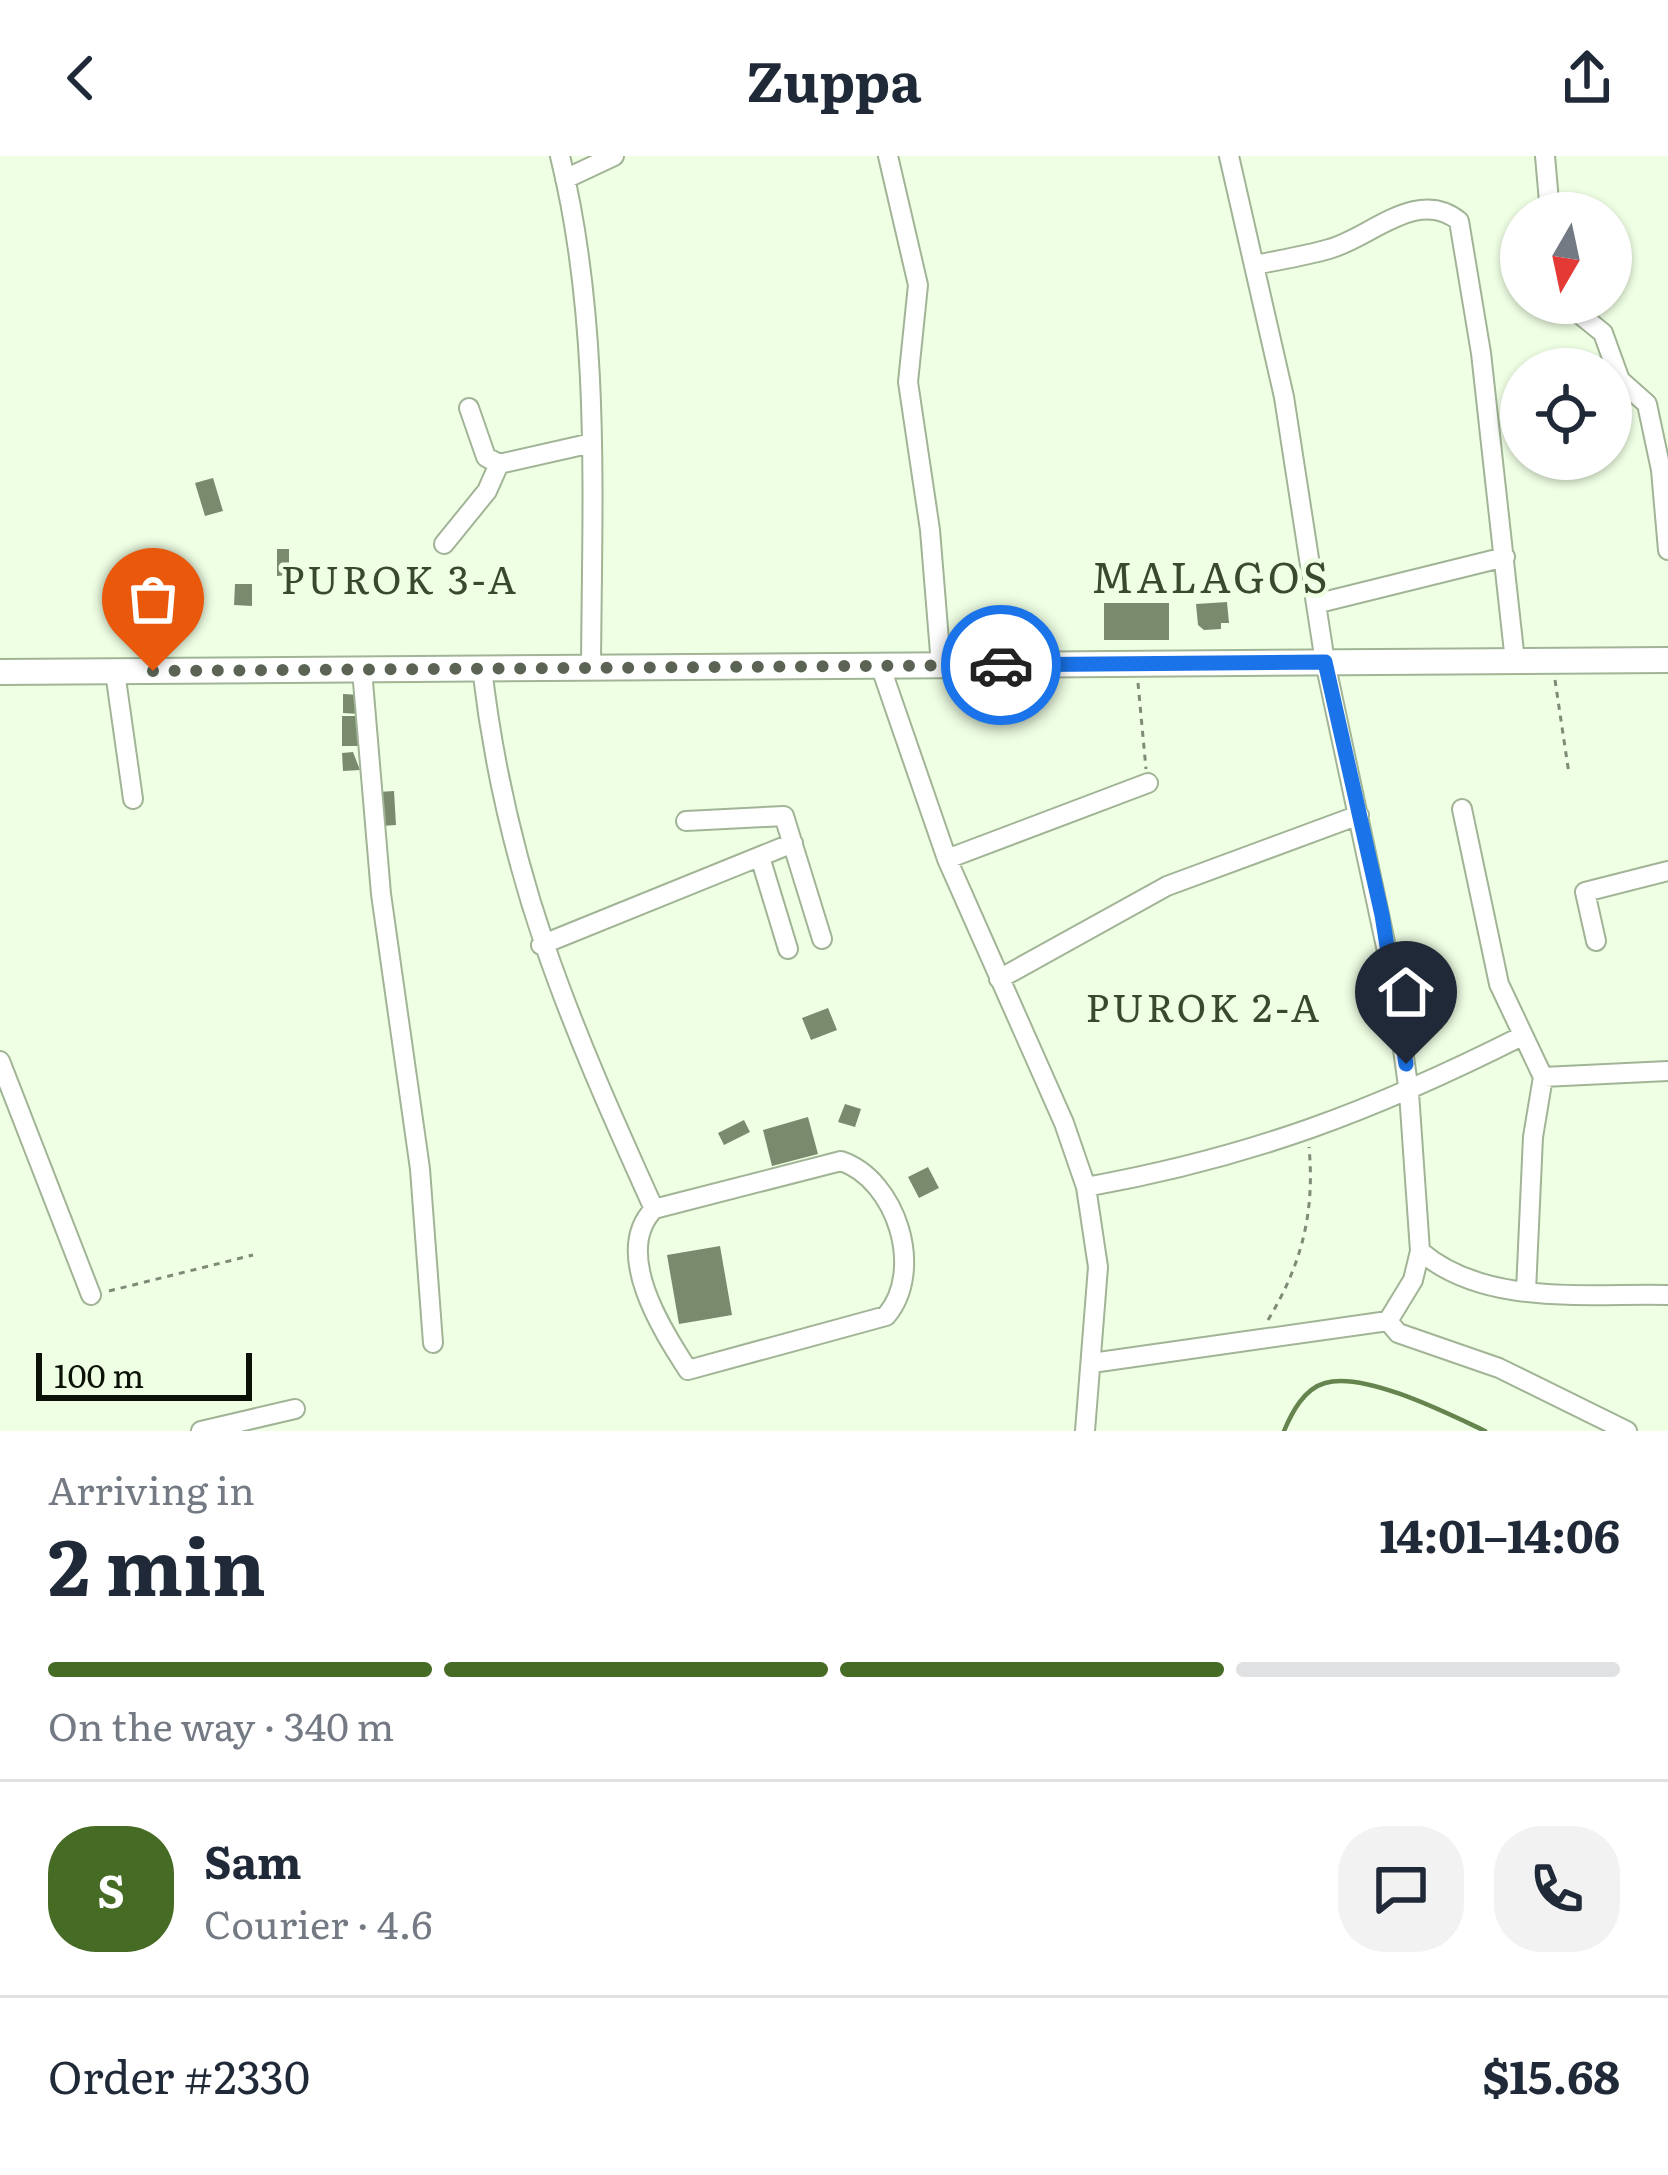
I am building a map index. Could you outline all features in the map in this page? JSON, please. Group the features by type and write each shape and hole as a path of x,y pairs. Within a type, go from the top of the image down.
{"main road":[{"path":"0,672 1668,660"}],"street":[{"path":"560,156 581,271 592,443 591,668"},
{"path":"565,179 614,156"},
{"path":"888,156 918,285 908,382 924,485 941,665"},
{"path":"1229,156 1288,417 1325,662 1382,915 1409,1093 1420,1251 1413,1280 1388,1321"},
{"path":"1545,156 1548,192"},
{"path":"1255,265 1329,249 1416,211 1444,212 1459,221 1516,661"},
{"path":"1591,324 1603,334 1620,380 1647,404 1653,418 1668,550"},
{"path":"470,407 482,450 499,464"},
{"path":"499,464 592,443"},
{"path":"444,544 488,491 499,464"},
{"path":"1318,604 1505,557"},
{"path":"880,665 947,859 1087,1187 1098,1267 1085,1431"},
{"path":"482,668 501,800 541,945 654,1209"},
{"path":"362,670 381,894 413,1108 433,1343"},
{"path":"115,671 133,799"},
{"path":"947,859 1148,783"},
{"path":"1462,809 1485,934 1522,1036 1543,1077 1535,1110 1526,1291"},
{"path":"999,979 1167,886 1359,815"},
{"path":"686,821 784,816 822,939"},
{"path":"541,945 793,844"},
{"path":"760,857 788,949"},
{"path":"1595,941 1585,892 1668,871"},
{"path":"1087,1187 1187,1168 1308,1133 1409,1093 1522,1036"},
{"path":"0,1060 91,1295"},
{"path":"1543,1077 1668,1071"},
{"path":"841,1161 858,1167 887,1200 905,1268 904,1287 886,1316 688,1370 662,1328 641,1267 638,1235 654,1209 841,1161"},
{"path":"1420,1251 1474,1282 1526,1291 1668,1295"},
{"path":"1092,1363 1388,1321"},
{"path":"1388,1321 1398,1333 1498,1368 1627,1431"},
{"path":"201,1431 295,1409"}],"path":[{"path":"1552,661 1569,774"},
{"path":"1137,663 1148,783"},
{"path":"1250,1340 1281,1299 1308,1229 1308,1133"},
{"path":"91,1295 253,1255"}],"building":[{"path":"213,478 223,511 205,516 195,483"},
{"path":"277,549 289,549 289,575 277,576"},
{"path":"235,584 252,584 252,606 234,605"},
{"path":"1227,602 1229,623 1221,623 1221,629 1204,630 1198,625 1196,604"},
{"path":"1104,603 1169,603 1169,640 1104,640"},
{"path":"343,694 360,695 359,714 343,713"},
{"path":"342,716 359,716 360,746 342,746"},
{"path":"353,752 360,770 343,771 342,753"},
{"path":"394,791 396,825 381,826 378,792"},
{"path":"828,1008 837,1030 811,1040 802,1018"},
{"path":"845,1104 861,1109 855,1127 838,1122"},
{"path":"808,1117 818,1154 772,1166 763,1130"},
{"path":"744,1120 750,1132 724,1145 718,1133"},
{"path":"928,1167 939,1188 919,1198 908,1177"},
{"path":"720,1246 732,1315 679,1324 667,1255"}],"waterway":[{"path":"1284,1431 1311,1390 1342,1381 1406,1396 1485,1431"}],"way so far":[{"path":"153,671 1001,665"}],"district":[{"name":"MALAGOS","path":"1211,575"},
{"name":"PUROK 3-A","path":"400,577"},
{"name":"PUROK 2-A","path":"1204,1005"}],"route":[{"path":"1001,665 1325,662 1382,915 1406,1064"}]}
